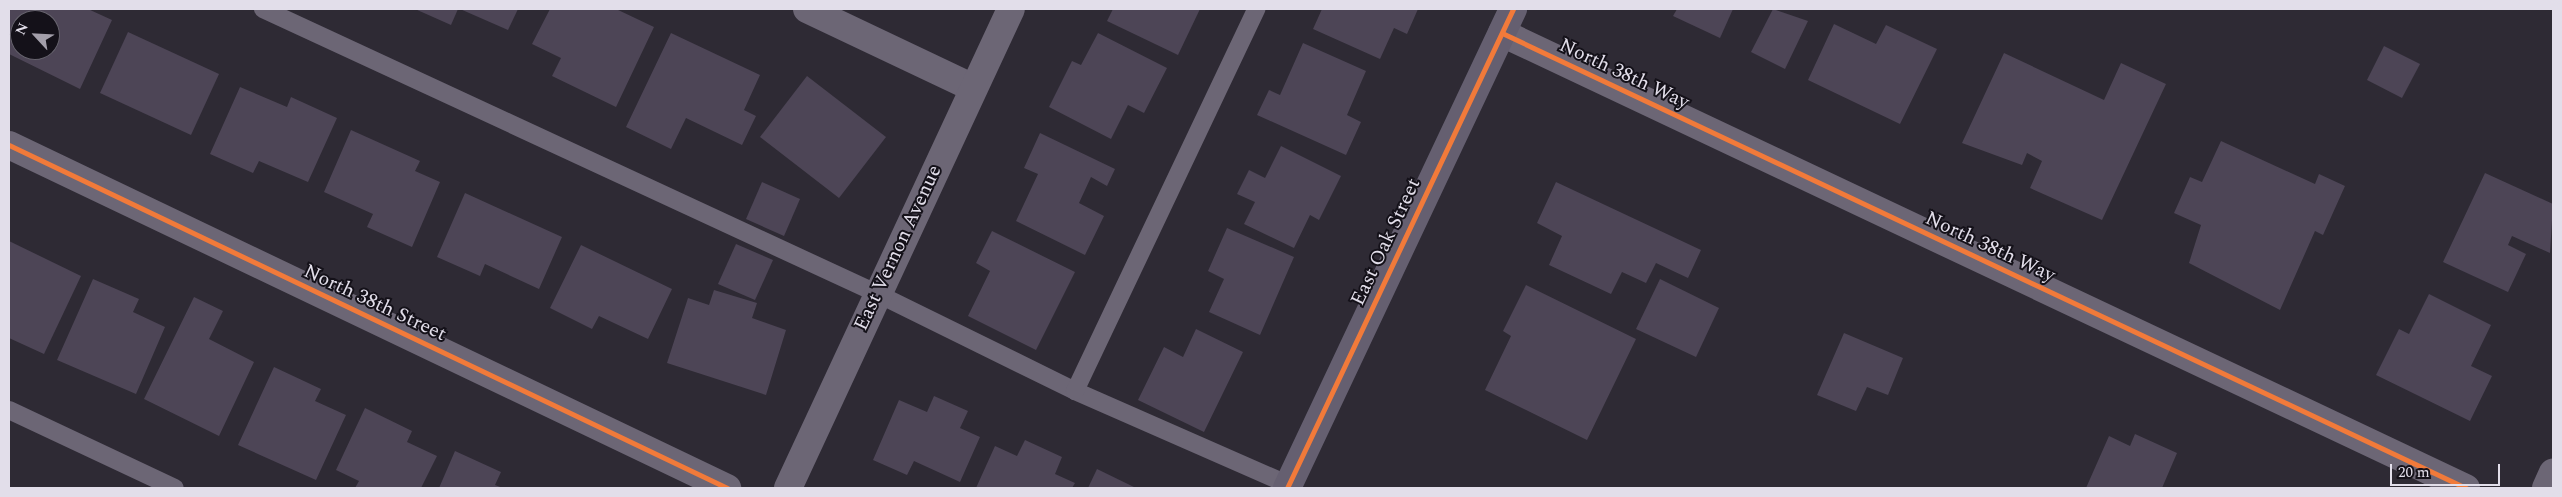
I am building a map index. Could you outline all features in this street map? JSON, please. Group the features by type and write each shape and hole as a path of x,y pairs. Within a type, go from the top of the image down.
{"street":[{"path":"807,9 973,88"},
{"name":"East Vernon Avenue","path":"788,488 876,293 1011,9"},
{"name":"East Oak Street","path":"1288,486 1513,9"},
{"name":"North 38th Way","path":"1502,33 2466,488"},
{"name":"North 38th Street","path":"9,146 727,488"},
{"path":"2546,488 2553,472"}],"lane":[{"path":"263,9 876,293 1075,391 1288,486"},
{"path":"1075,391 1256,9"},
{"path":"9,410 175,488"}],"building":[{"path":"9,9 88,9 112,20 80,89 21,60 60,60 60,10 10,10 10,54"},
{"path":"415,9 458,9 451,25"},
{"path":"460,9 518,9 508,30"},
{"path":"550,9 616,9 654,27 616,107 552,76 561,58 532,44"},
{"path":"1113,9 1200,9 1178,55 1107,21"},
{"path":"1322,9 1418,9 1407,34 1394,28 1380,59 1313,29"},
{"path":"1677,9 1733,9 1720,38 1673,16"},
{"path":"1773,9 1808,21 1785,69 1751,52"},
{"path":"1834,24 1876,44 1886,25 1937,49 1900,124 1808,80"},
{"path":"128,32 219,74 191,135 100,93"},
{"path":"671,33 760,75 744,110 756,116 742,145 686,118 671,149 626,127"},
{"path":"1098,33 1167,68 1144,113 1128,105 1111,139 1049,107 1072,61 1081,65"},
{"path":"1303,43 1366,71 1347,115 1361,122 1346,155 1257,115 1269,90 1280,95"},
{"path":"2384,46 2420,64 2402,98 2367,80"},
{"path":"2004,53 2104,100 2121,63 2166,84 2102,220 2030,188 2042,161 2027,153 2022,165 1962,143"},
{"path":"807,76 886,137 839,198 760,137"},
{"path":"240,87 287,107 291,97 337,118 308,182 259,161 253,173 210,154"},
{"path":"351,130 420,161 415,171 440,182 412,247 367,227 373,214 324,192"},
{"path":"1040,133 1115,169 1107,186 1091,177 1079,203 1104,216 1085,255 1016,221 1038,174 1024,168"},
{"path":"2221,141 2315,184 2319,174 2345,186 2323,235 2315,231 2280,310 2189,263 2201,225 2174,213 2190,177 2202,182"},
{"path":"1281,146 1341,176 1319,220 1310,215 1294,248 1244,224 1255,202 1237,194 1249,170 1265,178"},
{"path":"2485,173 2553,204 2550,253 2512,236 2508,245 2526,254 2508,292 2443,262"},
{"path":"762,182 800,199 784,236 746,219"},
{"path":"1556,182 1701,250 1688,278 1656,263 1646,283 1622,272 1611,294 1549,265 1562,236 1537,223"},
{"path":"465,193 562,237 539,289 485,264 480,276 437,257"},
{"path":"1227,228 1294,257 1260,335 1209,312 1224,279 1208,271"},
{"path":"992,231 1075,272 1036,350 968,316 990,271 976,263"},
{"path":"9,241 81,276 44,354 9,338"},
{"path":"736,244 773,260 755,300 718,284"},
{"path":"581,245 672,289 648,339 599,316 592,329 550,308"},
{"path":"93,279 139,299 133,312 165,327 136,394 57,360"},
{"path":"1660,279 1719,308 1696,357 1636,329"},
{"path":"1526,285 1636,339 1587,440 1485,390 1511,336 1503,331"},
{"path":"714,290 757,303 752,318 786,330 766,395 667,363 688,298 709,305"},
{"path":"2429,294 2491,325 2471,366 2492,376 2470,421 2376,375 2399,329 2409,334"},
{"path":"194,297 223,311 209,339 254,362 219,436 144,399"},
{"path":"1196,329 1243,352 1204,432 1138,400 1164,347 1183,357"},
{"path":"1844,333 1903,358 1888,395 1867,387 1856,411 1817,395"},
{"path":"274,367 321,389 315,401 346,415 316,480 238,445"},
{"path":"934,396 968,411 960,428 980,437 960,482 914,461 907,475 873,460 899,400 927,412"},
{"path":"365,408 412,431 407,442 437,456 421,488 355,488 359,481 336,470"},
{"path":"2135,434 2177,453 2162,488 2086,488 2109,436 2130,446"},
{"path":"1025,440 1062,457 1055,474 1075,483 1072,488 976,488 995,446 1017,456"},
{"path":"455,451 501,472 495,485 503,488 439,488"},
{"path":"1097,469 1136,488 1088,488"}],"cycle path":[{"path":"1287,488 1513,9"},
{"path":"1502,33 2466,488"},
{"path":"9,145 727,488"}]}
